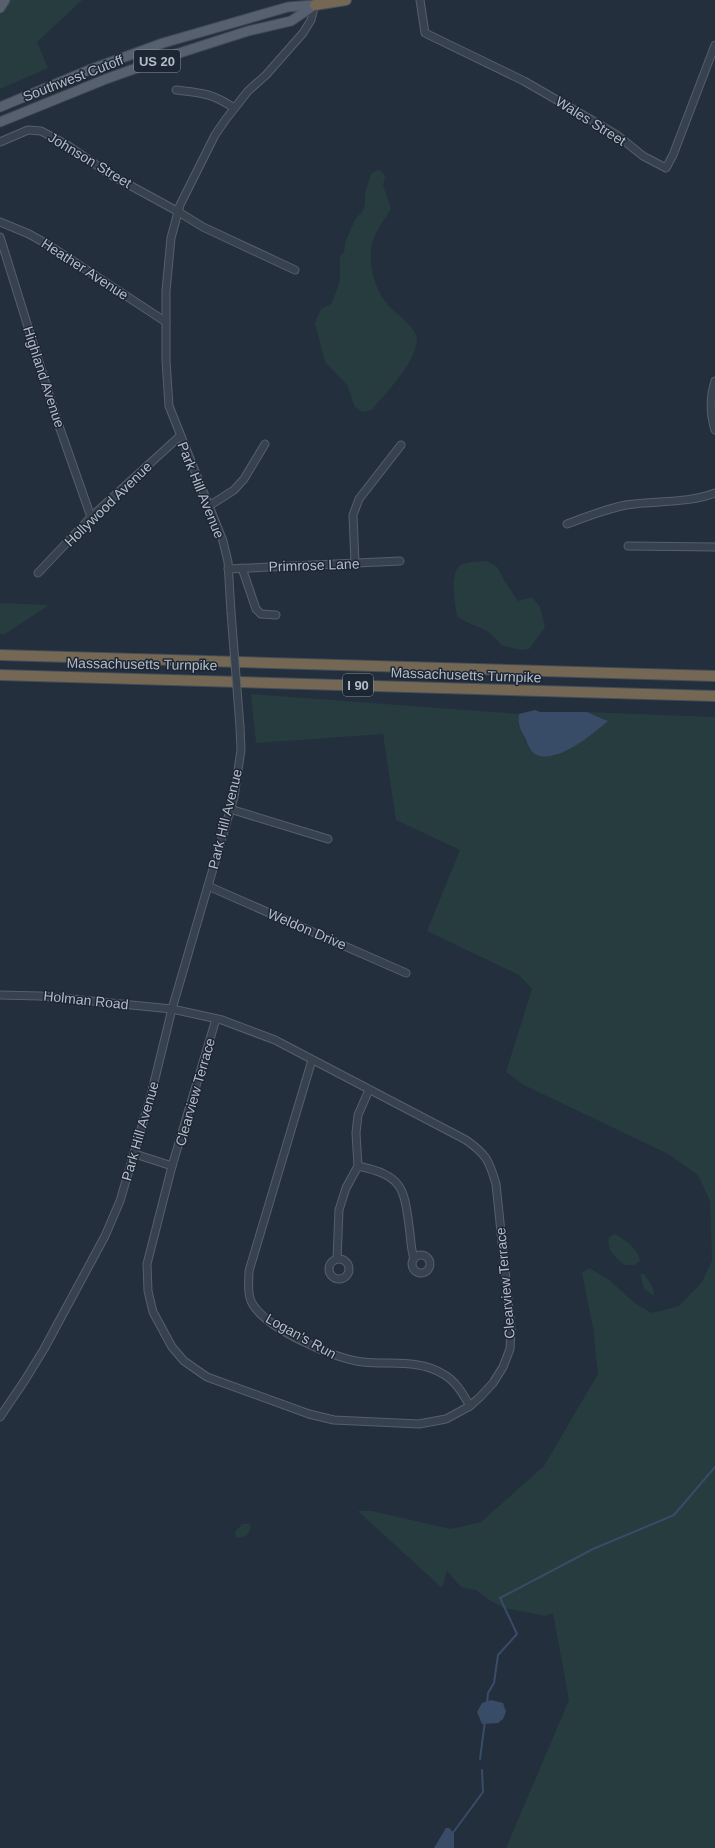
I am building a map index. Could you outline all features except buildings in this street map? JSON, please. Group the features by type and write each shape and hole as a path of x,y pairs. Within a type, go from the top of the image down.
{"highway":[{"name":"Southwest Cutoff","path":"316,3 346,0"},
{"name":"Massachusetts Turnpike","path":"0,655 715,676"},
{"name":"Massachusetts Turnpike","path":"0,675 715,696"}],"main road":[{"path":"0,8 5,0"},
{"name":"Southwest Cutoff","path":"0,107 89,70 196,32 288,6 316,3"},
{"name":"Southwest Cutoff","path":"0,122 149,64 248,31 291,21 316,3"},
{"path":"143,50 149,64"}],"street":[{"name":"Wales Street","path":"420,0 425,33 524,81 601,125 643,156 666,168 673,155 715,45"},
{"name":"Park Hill Avenue","path":"0,1416 41,1355 105,1236 120,1201 135,1154 172,1009 230,809 240,758 240,727 228,569 222,541 172,416 168,399 166,377 166,322 168,256 177,211 206,152 234,108 248,91 286,53 311,20 316,3"},
{"path":"176,90 206,93 220,99 234,108"},
{"name":"Johnson Street","path":"0,142 28,130 41,130 67,145 111,175 204,227 295,270"},
{"name":"Heather Avenue","path":"0,222 29,234 47,244 166,322"},
{"name":"Highland Avenue","path":"0,237 58,423 91,517"},
{"path":"715,381 712,390 711,409 715,430"},
{"name":"Hollywood Avenue","path":"38,573 91,517 180,436"},
{"path":"209,506 234,490 244,479 265,444"},
{"path":"355,563 353,515 359,499 400,445"},
{"path":"567,524 608,509 628,505 684,501 715,493"},
{"path":"628,546 715,547"},
{"name":"Primrose Lane","path":"228,569 400,561"},
{"path":"242,568 256,609 261,614 276,615"},
{"path":"230,809 328,839"},
{"name":"Weldon Drive","path":"208,886 406,973"},
{"name":"Holman Road","path":"0,995 40,996 172,1009"},
{"name":"Clearview Terrace","path":"172,1009 216,1018 275,1040 466,1140 479,1149 491,1165 496,1184 511,1328 510,1349 503,1367 493,1384 470,1406 446,1420 419,1424 334,1420 309,1414 207,1377 184,1361 164,1336 153,1312 148,1291 147,1264 172,1166 216,1018"},
{"name":"Logan's Run","path":"312,1060 249,1271 248,1289 251,1301 267,1321 344,1360 408,1363 427,1367 444,1374 456,1384 470,1406"},
{"path":"337,1260 339,1210 346,1188 358,1166 356,1133 358,1115 369,1090"},
{"name":"Clearview Terrace","path":"135,1154 172,1166"},
{"path":"358,1166 378,1170 394,1179 401,1188 405,1199 414,1258"}],"green space":[{"path":"0,0 82,0 37,42 48,68 0,89"},
{"path":"377,170 382,171 385,177 383,185 391,208 376,232 372,243 372,271 376,286 383,299 414,330 417,340 415,349 406,368 372,410 362,412 354,406 348,386 325,362 315,323 321,309 331,304 338,287 340,280 340,257 344,252 346,240 356,218 362,212 365,205 365,194 371,174"},
{"path":"486,561 497,567 518,601 532,597 540,607 545,627 529,649 520,650 501,645 490,633 457,616 454,581 457,569 461,565 467,563"},
{"path":"0,603 49,605 5,634 0,634"},
{"path":"251,694 519,714 518,724 529,749 539,756 555,756 605,719 587,712 715,717 715,1848 506,1848 569,1700 553,1613 546,1616 504,1608 489,1600 476,1590 461,1587 447,1571 442,1588 358,1511 372,1511 451,1529 481,1522 544,1466 598,1374 593,1328 582,1273 589,1268 608,1279 636,1304 652,1313 679,1306 702,1282 712,1261 710,1201 698,1175 668,1154 524,1085 506,1072 532,989 519,975 427,931 460,850 396,820 383,734 256,743"},
{"path":"615,1234 634,1249 640,1261 634,1265 625,1265 612,1254 608,1242 609,1237"},
{"path":"640,1274 644,1274 652,1287 654,1296 644,1289"},
{"path":"242,1524 249,1524 251,1526 250,1531 244,1536 236,1538 235,1532"}],"water":[{"path":"535,710 540,712 587,712 608,721 594,733 566,751 548,756 540,756 535,754 529,748 520,728 519,722 519,714"},
{"path":"491,1700 503,1703 506,1712 503,1719 498,1723 482,1724 477,1712 482,1703"},
{"path":"446,1828 449,1828 454,1833 454,1848 434,1848"}],"waterway":[{"path":"487,1703 488,1693 494,1683 498,1655 517,1634 500,1598 593,1549 674,1515 715,1467"},
{"path":"480,1759 485,1721"},
{"path":"452,1834 483,1792 482,1770"}]}
